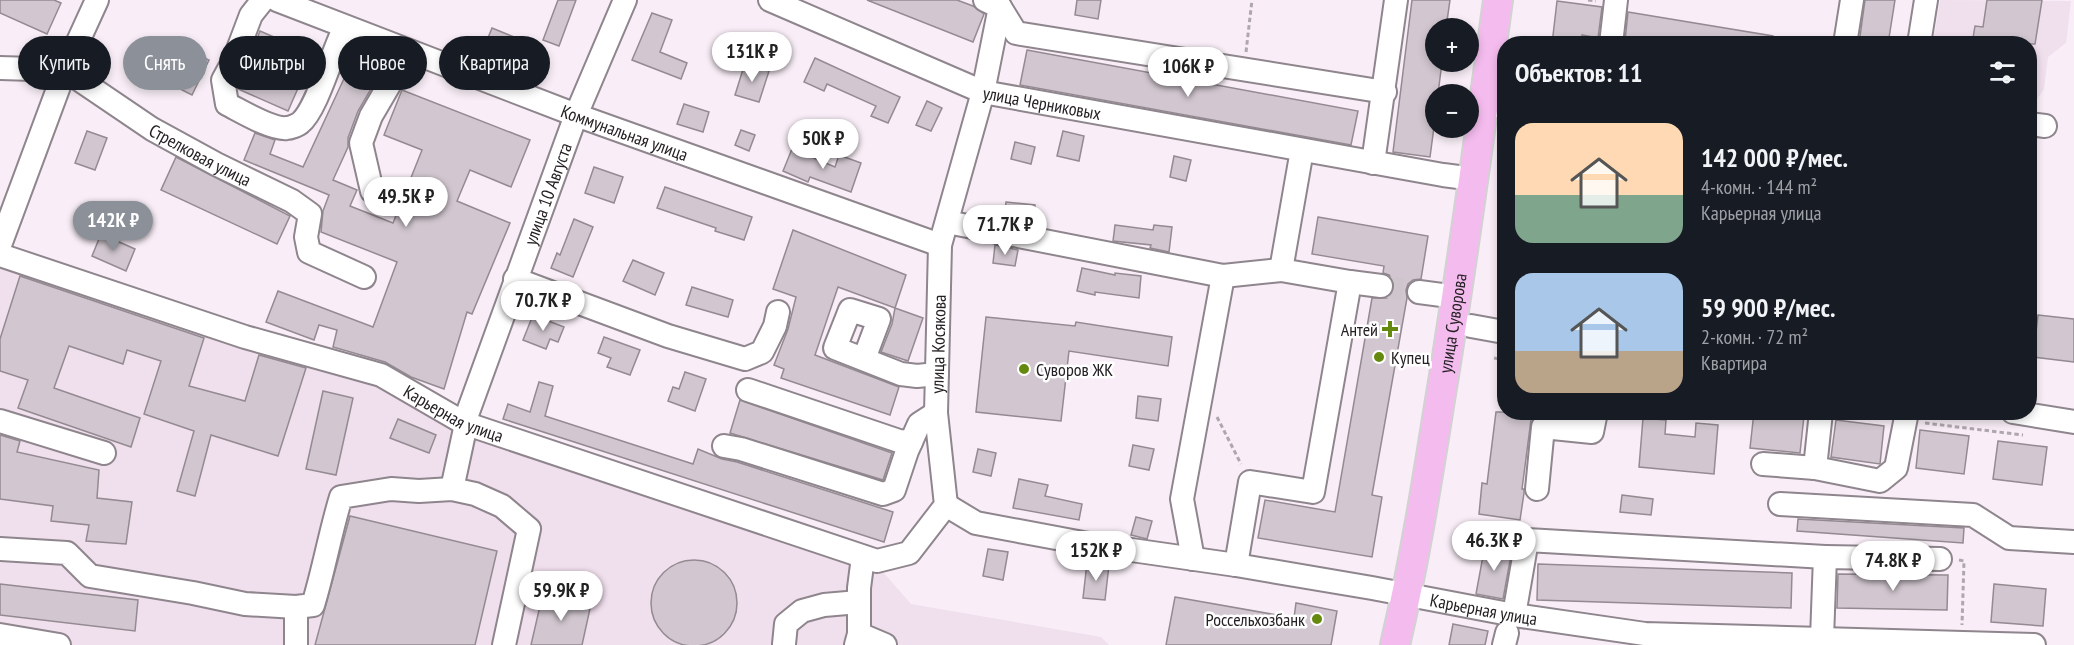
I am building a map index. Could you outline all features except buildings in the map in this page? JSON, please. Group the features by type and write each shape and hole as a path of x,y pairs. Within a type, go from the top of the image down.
{"main road":[{"name":"улица Суворова","path":"1416,645 1417,596 1498,0"},
{"path":"1512,36 1516,0"},
{"name":"улица Суворова","path":"1395,645 1417,596 1472,326 1497,155"}],"street":[{"path":"81,36 97,0"},
{"path":"262,0 251,15 234,60 223,80 227,104 254,119 286,129 300,124 314,103 345,27"},
{"name":"Коммунальная улица","path":"277,0 369,36"},
{"name":"улица 10 Августа","path":"452,489 465,423 515,279 576,115 625,0"},
{"name":"улица Черниковых","path":"770,0 983,92 1373,163 1474,179"},
{"path":"1373,163 1396,0"},
{"path":"1612,36 1616,0"},
{"path":"1846,36 1852,0"},
{"path":"1919,36 1926,0"},
{"path":"992,4 1017,33 1384,92"},
{"name":"улица Косякова","path":"946,505 936,413 940,245 983,92 992,4"},
{"name":"Коммунальная улица","path":"427,58 576,115 940,245"},
{"path":"0,68 18,69"},
{"path":"0,82 18,79"},
{"path":"0,245 58,90"},
{"name":"Стрелковая улица","path":"94,90 152,129 216,164 292,201 310,214 306,237 309,252 364,277"},
{"path":"372,191 361,143 371,116 386,90"},
{"path":"1281,270 1302,150"},
{"path":"947,222 1223,276 1281,270 1381,286"},
{"name":"Карьерная улица","path":"0,255 245,337 381,375 465,423 877,561 909,553 946,505 976,523 1083,543 1417,596 1508,631 1644,639 1822,638 2034,645"},
{"path":"1193,559 1182,499 1223,276"},
{"path":"515,279 668,336 745,359 762,352 775,326 778,312"},
{"path":"1236,566 1250,482 1313,492 1350,282"},
{"path":"1419,292 1457,297"},
{"path":"1472,326 1497,331"},
{"path":"864,359 901,374 917,376 937,374"},
{"path":"748,390 899,441 911,442"},
{"path":"724,446 883,494 894,490 919,424 936,413"},
{"path":"2037,416 2074,422"},
{"path":"1537,489 1543,427 1593,432 1595,420"},
{"path":"1815,468 1820,420"},
{"path":"1763,464 1815,468 1880,481 1896,468 1905,420"},
{"path":"0,421 104,453"},
{"path":"0,549 67,553 90,576 245,604 296,607 314,605 325,566 330,532 341,497 391,489 419,491 452,489 475,494 502,506 530,529 504,645"},
{"path":"1780,504 1973,515 2009,538 2074,542"},
{"path":"1508,631 1527,540 1825,556 1940,559"},
{"path":"1822,638 1825,556"},
{"path":"863,557 859,588 858,639 885,645"},
{"path":"784,644 786,624 802,611 824,605 859,602"},
{"path":"296,607 296,645"},
{"path":"0,635 59,645"}],"path":[{"path":"1244,69 1252,0"},
{"path":"1203,387 1250,482"},
{"path":"1925,420 2029,436"}],"shaded area":[{"path":"1940,0 2071,1 2066,43 2048,57 2044,89 2037,100 2037,36 1934,36"},
{"path":"0,258 379,379 877,565 911,604 1101,637 1109,645 0,645"}],"tunnel":[{"path":"1381,286 1419,292"}],"place":[{"name":"Антей","path":"1390,329"},
{"name":"Купец","path":"1379,357"},
{"name":"Суворов ЖК","path":"1024,369"},
{"name":"Россельхозбанк","path":"1317,619"}]}
